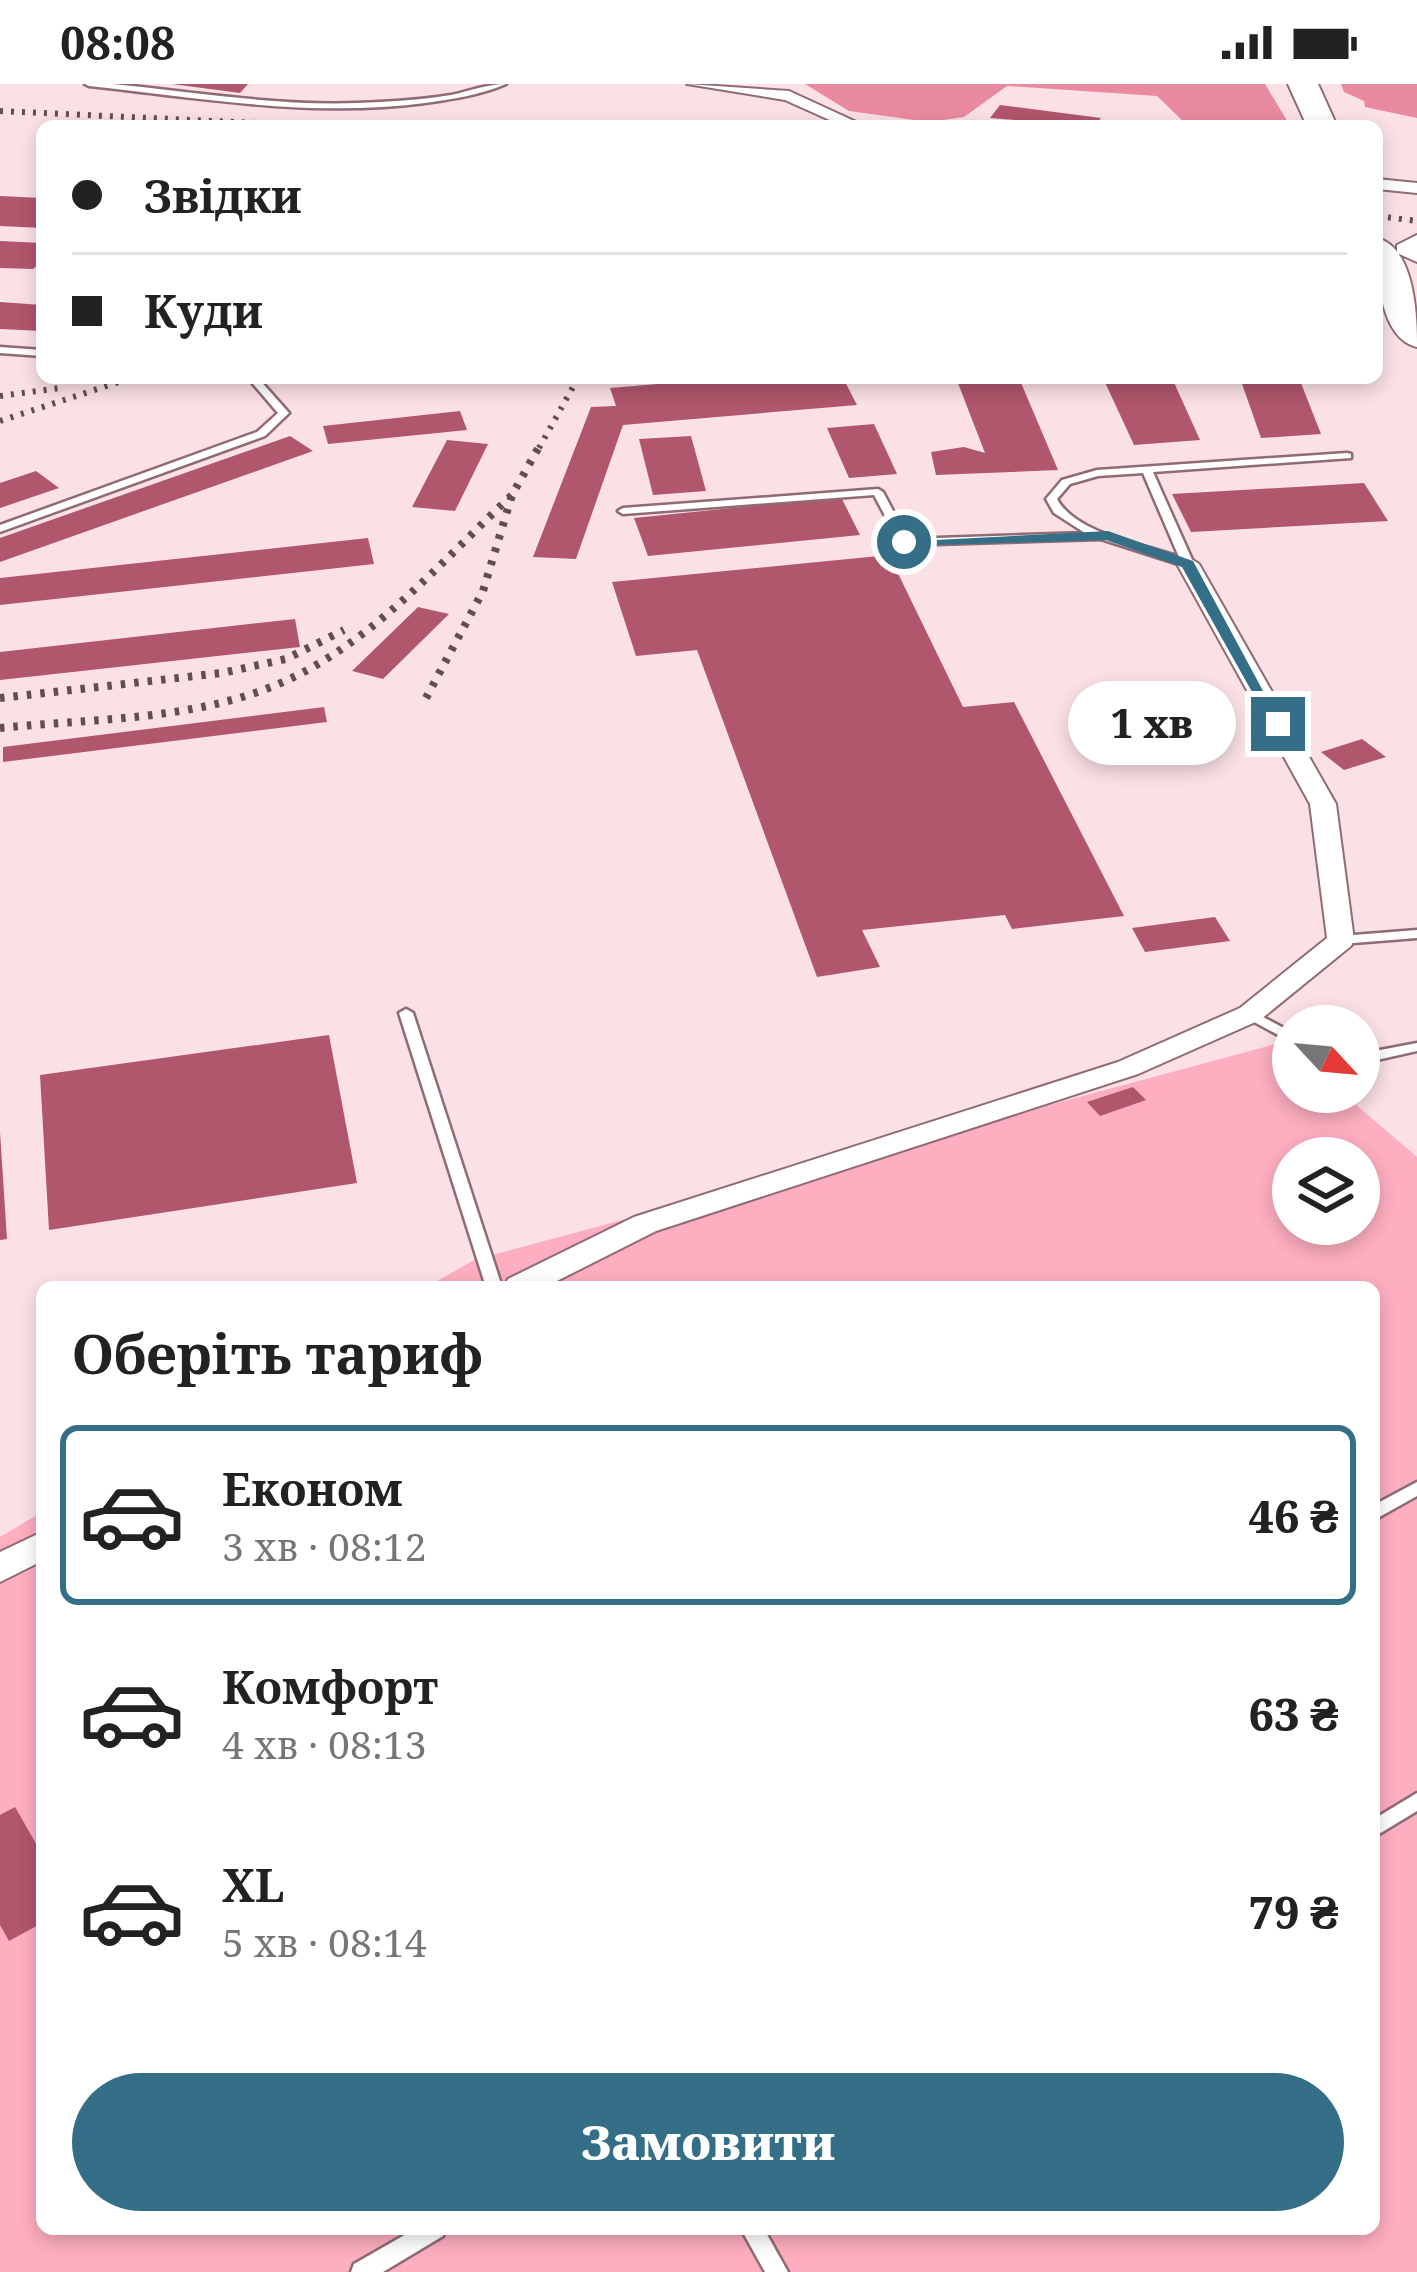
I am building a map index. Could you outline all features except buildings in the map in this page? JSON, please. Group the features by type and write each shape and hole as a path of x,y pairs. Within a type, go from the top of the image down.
{"highway":[{"path":"1303,84 1319,120"},
{"path":"1383,261 1417,337"}],"street":[{"path":"695,84 789,95 844,120"},
{"path":"1383,185 1417,188"},
{"path":"1417,240 1403,249 1417,256"},
{"path":"531,1281 645,1224 1128,1068 1250,1014 1341,940 1323,804 1188,564"},
{"path":"0,1568 36,1548"}],"lane":[{"path":"89,84 363,107 466,95 502,84"},
{"path":"0,350 36,353"},
{"path":"0,529 262,434 284,413 258,384"},
{"path":"1188,564 1071,526 1054,513 1051,499 1066,482 1147,470 1348,456"},
{"path":"1147,470 1188,564"},
{"path":"623,512 878,492 904,542 1108,535"},
{"path":"1341,940 1417,934"},
{"path":"406,1013 492,1281"},
{"path":"1250,1014 1272,1027"},
{"path":"1380,1055 1417,1047"},
{"path":"1380,1510 1417,1488"},
{"path":"1380,1825 1417,1802"},
{"path":"362,2272 426,2235"},
{"path":"761,2235 777,2272"}],"shaded area":[{"path":"805,84 1265,84 1287,120 1182,120 1157,96 1007,86 964,117 914,120 849,111"},
{"path":"1341,84 1417,84 1417,118 1365,107 1364,101 1344,92"},
{"path":"1272,1045 1272,1113 1366,1113 1417,1157 1417,2272 0,2272 0,1537 36,1516 36,2235 1380,2235 1380,1281 437,1281 474,1260"}],"railway":[{"path":"0,111 192,120"},
{"path":"1383,217 1417,221"},
{"path":"0,421 113,384"},
{"path":"539,448 575,384"},
{"path":"0,396 60,388"},
{"path":"512,495 540,445"},
{"path":"0,728 188,710 261,691 296,676 383,617 512,495"},
{"path":"426,698 483,591 512,495"},
{"path":"0,698 222,673 286,659 344,630"}],"route":[{"path":"904,542 1108,535 1188,564 1278,724"}]}
